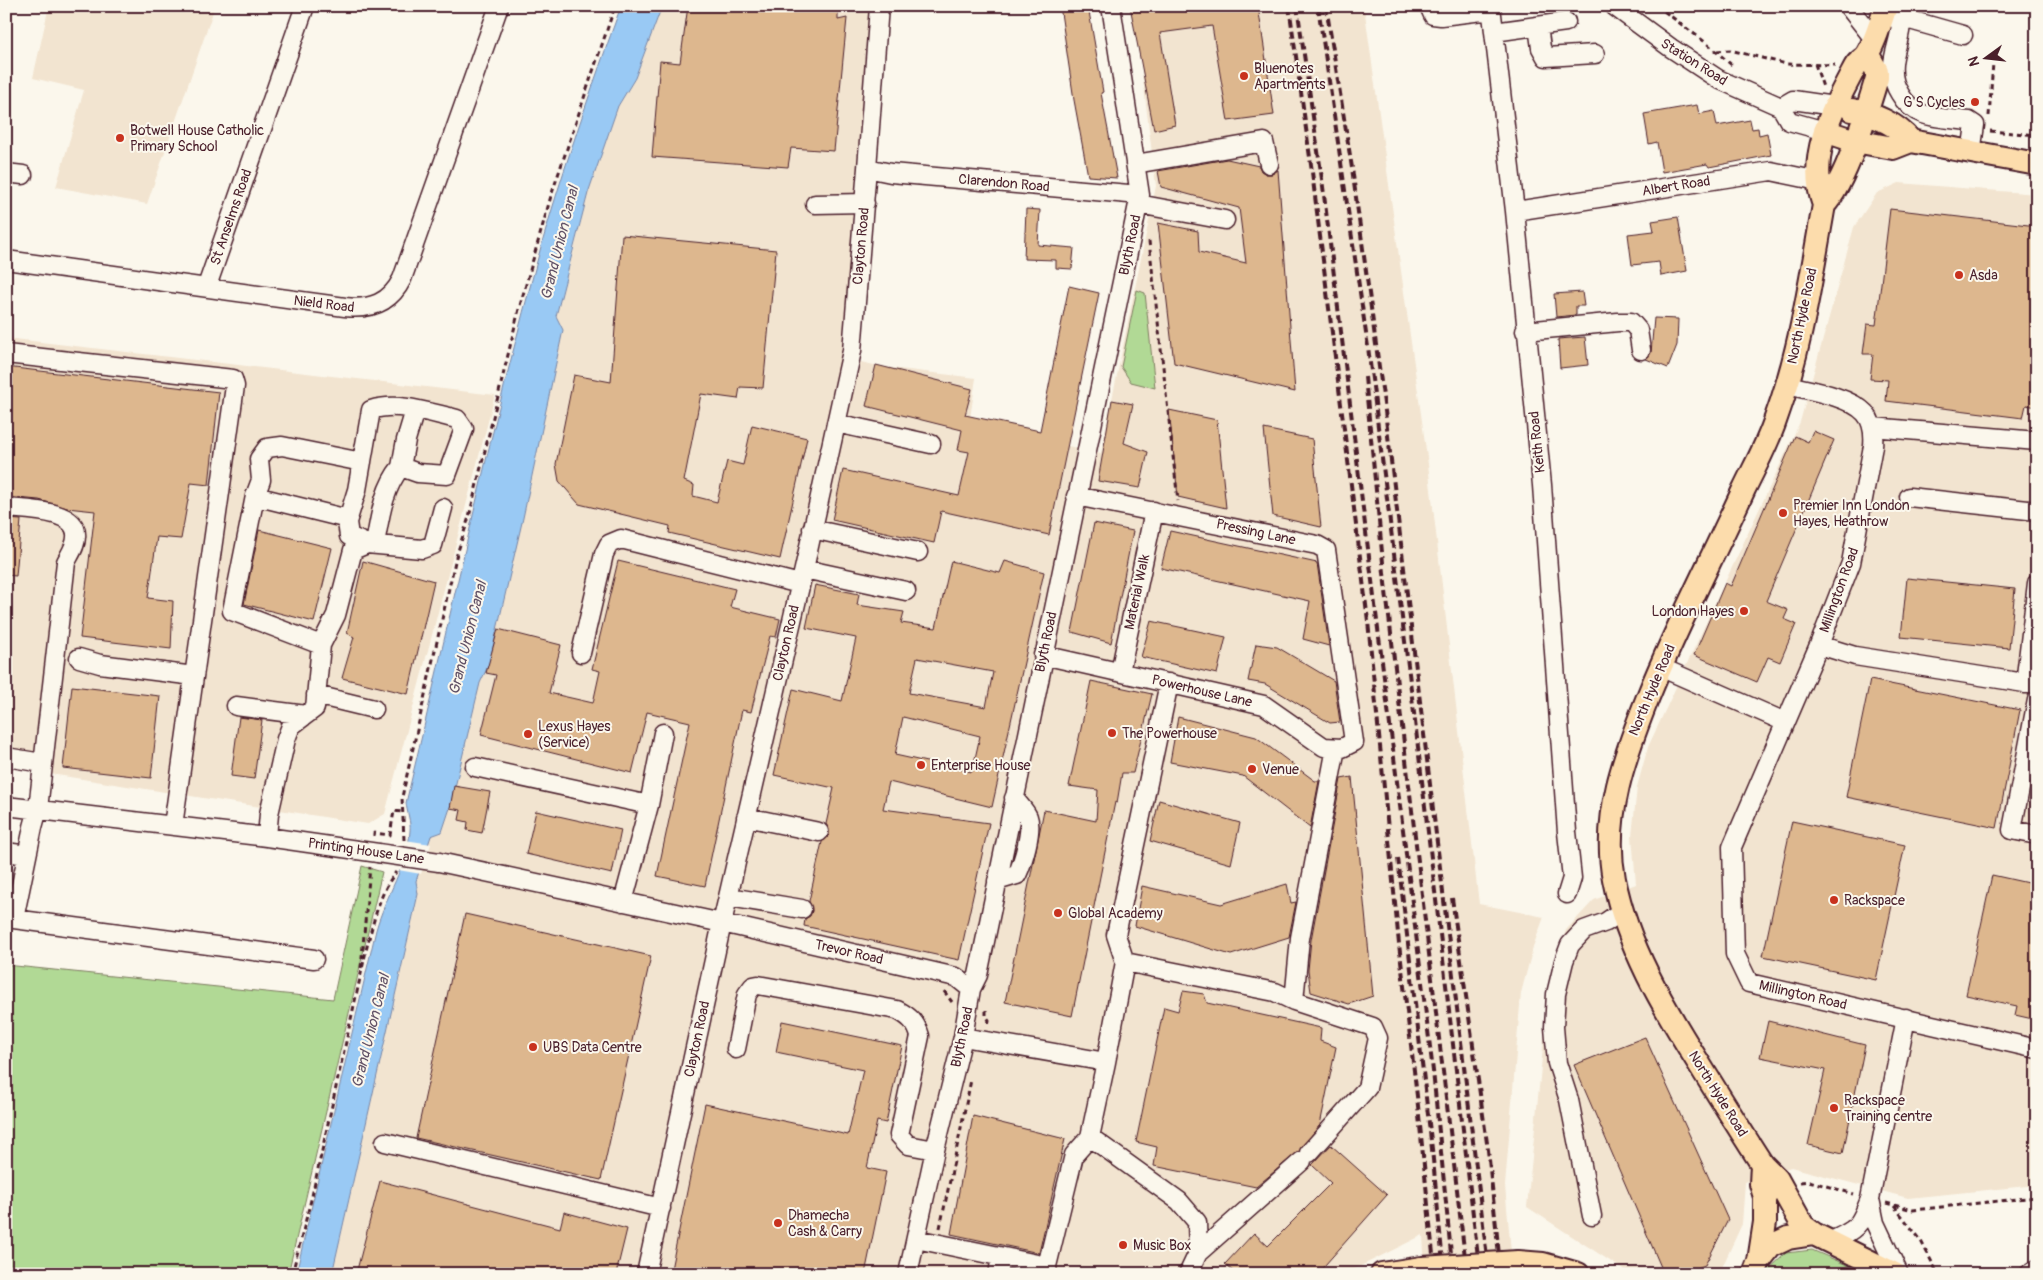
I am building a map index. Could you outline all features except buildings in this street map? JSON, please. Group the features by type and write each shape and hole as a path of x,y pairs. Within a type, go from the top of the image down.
{"main road":[{"name":"North Hyde Road","path":"1821,1238 1803,1226 1777,1178 1762,1164 1672,1020 1642,962 1622,911 1614,878 1611,855 1613,808 1618,781 1631,740 1660,667 1776,420 1787,385 1808,292 1826,192 1819,152 1825,131 1828,98 1871,47 1890,13"},
{"name":"North Hyde Road","path":"1826,192 1856,141 1866,113 1878,73 1871,47"},
{"path":"1828,98 1898,127 1911,141"},
{"name":"Station Road","path":"1825,131 1856,141 1896,148 1911,141 2037,164"},
{"path":"1756,1267 1765,1222 1765,1197 1761,1184 1762,1164"},
{"path":"1756,1267 1770,1246 1788,1238 1821,1238 1895,1274"},
{"path":"1382,1274 1422,1268 1518,1262 1543,1264 1578,1274"}],"street":[{"name":"St Anselms Road","path":"207,286 305,6"},
{"name":"Nield Road","path":"6,260 207,286 267,297 358,308 375,306 390,297 402,279 499,6"},
{"name":"Clayton Road","path":"646,1274 722,923 852,351 868,168 879,6"},
{"name":"Blyth Road","path":"908,1274 935,1150 963,1037 972,989 978,975 1139,200 1136,164 1111,6"},
{"path":"1429,6 1433,14 1441,16 1491,8"},
{"name":"Station Road","path":"1614,6 1670,48 1718,79 1781,108 1789,121 1825,131"},
{"path":"1848,6 1871,47"},
{"name":"Keith Road","path":"1491,8 1515,211 1542,485 1567,832 1576,884"},
{"path":"1890,13 1904,19 1962,35"},
{"path":"1890,13 1901,32 1893,63 1893,77 1903,100 1914,111 1923,115 1969,121 1975,125 1981,131 1971,153"},
{"path":"1494,32 1566,22"},
{"path":"1538,26 1541,48 1546,57 1595,54"},
{"path":"1781,108 1794,100 1828,98"},
{"path":"1136,164 1264,142 1270,164"},
{"name":"Clarendon Road","path":"868,168 891,173 1139,200 1226,220"},
{"name":"Albert Road","path":"1515,211 1771,171 1826,192"},
{"path":"815,204 865,203"},
{"path":"1526,331 1631,322 1638,330 1641,350"},
{"path":"6,354 233,379 235,386 173,826"},
{"path":"1787,385 1850,402 1865,412 1872,427 2037,441"},
{"path":"401,467 418,473 447,475 464,429 457,419 385,406 371,410 357,490 348,519 349,536 371,544 422,549 433,545 443,508"},
{"path":"371,544 381,506 393,477 401,467 406,440 415,410"},
{"path":"836,423 931,444"},
{"name":"Millington Road","path":"1872,427 1874,446 1855,550 1819,645 1732,847 1735,954 1749,982 2037,1049"},
{"path":"321,645 232,611 255,496 261,480 259,459 267,448 282,446 362,462"},
{"path":"255,496 348,519"},
{"name":"Pressing Lane","path":"1076,496 1317,545 1326,550 1354,742 1342,748 1336,748"},
{"path":"1909,498 2037,511"},
{"path":"6,508 62,516 72,524 77,535 74,547 66,562 38,810 10,918 314,959"},
{"name":"Material Walk","path":"1120,672 1154,511"},
{"path":"812,529 918,552"},
{"path":"581,653 604,554 610,544 621,539 802,576 906,591"},
{"path":"267,837 269,814 286,739 292,726 315,708 321,645 336,616 353,550 371,544"},
{"path":"2031,684 2037,583"},
{"name":"Millington Road","path":"1819,645 1855,656 2031,684"},
{"name":"Powerhouse Lane","path":"1043,655 1264,705 1324,747 1336,748"},
{"path":"79,658 100,664 194,676"},
{"path":"1660,667 1785,722"},
{"path":"916,1239 936,1243 999,1265 1047,1270 1074,1155 1090,1136 1106,1062 1125,962 1116,935 1169,683"},
{"path":"316,695 374,709"},
{"path":"2037,700 2012,830 2037,835"},
{"path":"236,706 306,715"},
{"path":"623,902 649,805 663,733"},
{"path":"1294,1001 1300,938 1336,748"},
{"path":"6,757 42,763"},
{"path":"475,767 649,805"},
{"name":"Printing House Lane","path":"6,806 267,837 439,862 722,923"},
{"path":"746,817 819,832"},
{"path":"6,852 27,855"},
{"path":"728,897 802,909"},
{"path":"1592,1216 1569,1100 1557,1063 1554,1027 1556,994 1570,945 1584,930 1606,922 1622,911"},
{"name":"Trevor Road","path":"722,923 956,977 972,989"},
{"path":"1125,962 1275,992 1294,1001 1373,1027 1378,1038 1367,1088 1305,1157 1198,1253 1188,1274"},
{"path":"736,1049 747,994 753,986 758,985 897,1010 908,1015 916,1024 920,1036 899,1136 908,1145 935,1150"},
{"path":"1821,1238 1849,1232 1861,1222 1864,1197 1906,1018"},
{"path":"963,1037 1106,1062"},
{"path":"1090,1136 1179,1201 1197,1222 1198,1253"},
{"path":"385,1142 661,1208"},
{"path":"1864,1197 1899,1274"},
{"path":"2029,1274 2037,1269"}],"path":[{"path":"404,840 402,797 456,557 468,517 519,308 554,187 615,6"},
{"path":"1657,6 1717,51 1739,72"},
{"path":"1717,51 1730,50 1786,64 1839,65"},
{"path":"1992,63 1981,131 2037,135"},
{"path":"1815,64 1828,98"},
{"path":"1149,240 1180,517"},
{"path":"374,833 390,836 394,811 402,812"},
{"path":"360,981 375,852"},
{"path":"292,1274 312,1196 379,903 389,880 396,871"},
{"path":"940,988 949,997 953,1010"},
{"path":"985,1041 989,1020 986,1016"},
{"path":"936,1243 972,1076"},
{"path":"1795,1184 1808,1181 1864,1197"},
{"path":"1938,1274 1920,1239 1893,1205 1913,1210 2037,1197"}],"shaded area":[{"name":"Botwell House Catholic Primary School","path":"49,6 215,6 147,204 56,187 84,90 33,78"},
{"path":"662,6 870,6 859,290 843,358 883,367 976,378 969,425 1101,453 1156,186 1134,6 1364,6 1428,464 1479,904 1544,917 1534,944 1521,993 1505,1186 1513,1274 1425,1274 1423,1235 1345,1274 332,1274 418,894 416,881 431,836 442,832 450,807 480,683 489,664 523,518 563,330 556,316 588,193 618,106 635,78"},
{"path":"1899,183 2037,194 2037,1185 1908,1198 1791,1167 1745,1182 1742,1224 1719,1274 1630,1274 1527,1207 1550,978 1566,930 1594,900 1636,884 1632,836 1637,787 1648,747 1800,422 1854,227 1877,193"},
{"path":"6,338 495,395 385,814 368,824 6,767"}],"green space":[{"path":"1137,290 1145,293 1155,388 1131,382 1121,367"},
{"path":"362,866 382,872 288,1274 6,1274 6,965 333,999"},
{"path":"1812,1250 1868,1274 1764,1274 1786,1253"}],"water":[{"name":"Grand Union Canal","path":"621,6 662,6 635,78 618,106 588,193 556,316 563,330 523,518 489,664 480,683 450,808 442,832 431,836 416,881 418,894 332,1274 296,1274 376,930 405,856 410,828 406,803 505,382 551,213"}],"pier":[{"path":"405,840 431,844 421,874 398,870"}],"railway":[{"path":"1289,6 1312,172 1368,621 1399,944 1435,1274"},
{"path":"1297,6 1322,179 1433,1071 1453,1274"},
{"path":"1318,6 1368,347 1414,713 1480,1274"},
{"path":"1326,6 1352,168 1385,411 1489,1274"},
{"path":"1365,377 1385,583 1467,1274"},
{"path":"1398,858 1432,1149 1444,1274"},
{"path":"1452,898 1488,1150 1501,1274"}],"place":[{"name":"Bluenotes Apartments","path":"1244,76"},
{"name":"G S Cycles","path":"1975,102"},
{"name":"Botwell House Catholic Primary School","path":"120,138"},
{"name":"Asda","path":"1959,275"},
{"name":"Premier Inn London Hayes, Heathrow","path":"1783,513"},
{"name":"London Hayes","path":"1744,611"},
{"name":"The Powerhouse","path":"1112,733"},
{"name":"Lexus Hayes (Service)","path":"528,734"},
{"name":"Enterprise House","path":"921,765"},
{"name":"Venue","path":"1252,769"},
{"name":"Rackspace","path":"1834,900"},
{"name":"Global Academy","path":"1058,913"},
{"name":"UBS Data Centre","path":"533,1047"},
{"name":"Rackspace Training centre","path":"1834,1108"},
{"name":"Dhamecha Cash & Carry","path":"778,1223"},
{"name":"Music Box","path":"1123,1245"}]}
